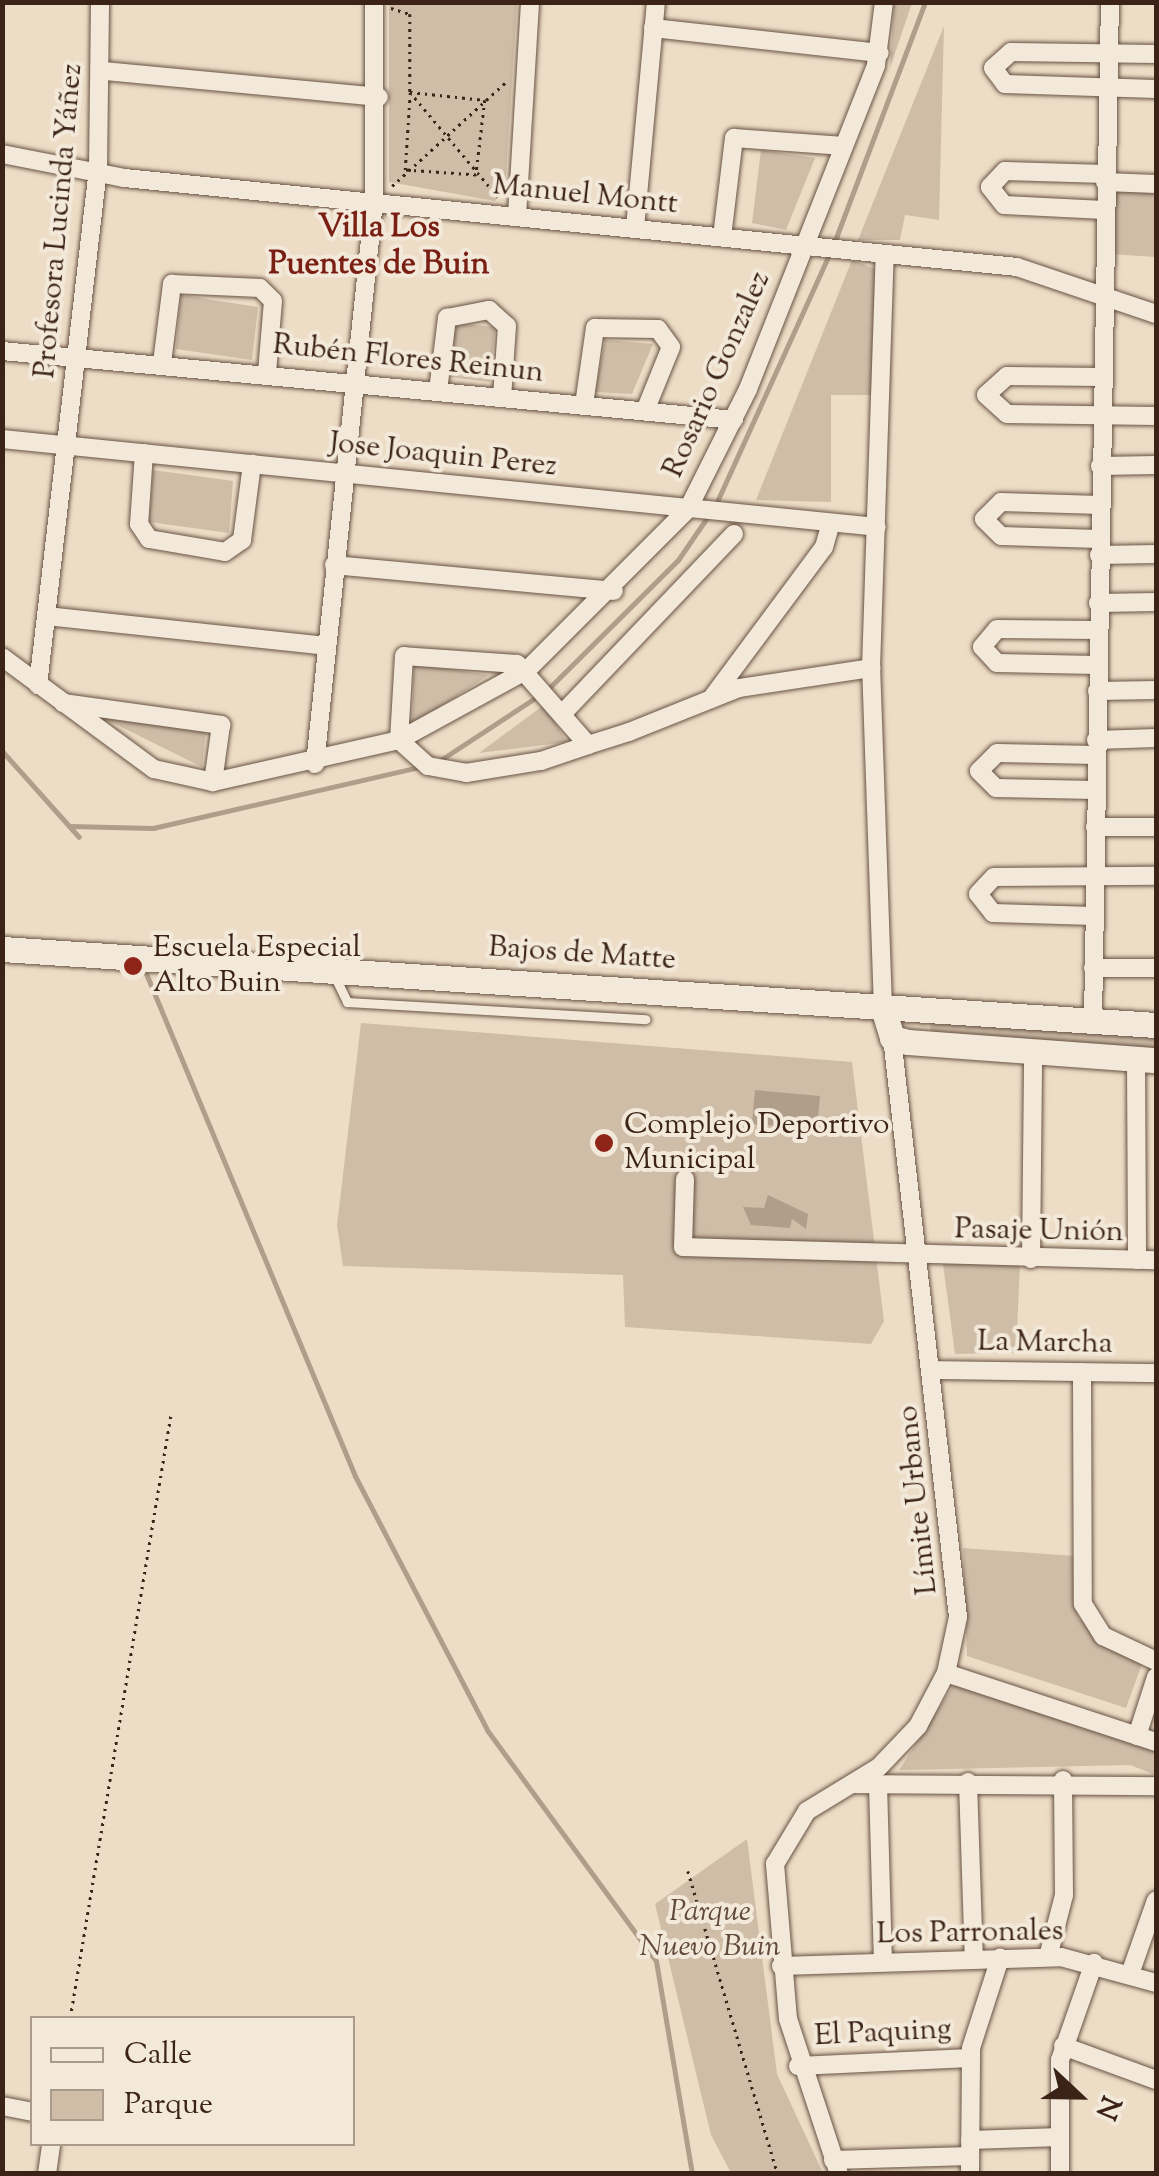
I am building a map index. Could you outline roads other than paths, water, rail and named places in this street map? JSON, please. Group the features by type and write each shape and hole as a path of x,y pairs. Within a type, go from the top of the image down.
{"main road":[{"name":"Bajos de Matte","path":"2,949 1156,1025"},
{"path":"882,1008 892,1038 1146,1059"}],"street":[{"name":"Profesora Lucinda Yáñez","path":"38,685 98,170 104,70 100,2"},
{"path":"518,208 533,60 530,2"},
{"path":"635,228 656,2"},
{"name":"Rosario Gonzalez","path":"2,656 154,770 213,782 314,764 399,740 527,670 696,509 812,246 844,146 880,53 884,2"},
{"path":"1093,1022 1102,294 1110,2"},
{"path":"314,764 375,195 379,97 374,5"},
{"path":"654,28 880,53"},
{"path":"1156,54 1006,52 993,68 1005,84 1156,89"},
{"path":"104,70 379,97"},
{"path":"722,237 734,138 844,146"},
{"name":"Manuel Montt","path":"2,154 98,170 518,208 635,228 1017,267 1156,314"},
{"path":"1104,210 1004,205 990,188 1005,171 1156,184"},
{"path":"882,1008 871,668 885,254"},
{"path":"162,363 172,284 260,288 273,301 267,373"},
{"path":"438,390 447,318 488,310 507,326 502,397"},
{"path":"584,405 595,328 658,328 670,347 645,411"},
{"name":"Rubén Flores Reinun","path":"2,352 76,354 734,420"},
{"path":"1101,377 1007,376 986,395 1008,414 1156,416"},
{"name":"Jose Joaquin Perez","path":"2,439 877,527"},
{"path":"144,453 139,524 149,539 225,552 242,540 252,464"},
{"path":"1100,466 1156,465"},
{"path":"1100,505 1001,502 984,520 1001,536 1156,554"},
{"path":"711,699 824,547 831,523"},
{"path":"562,714 734,534"},
{"path":"334,564 614,591"},
{"path":"1098,603 1156,602"},
{"path":"46,616 326,646"},
{"path":"1097,664 997,664 982,647 997,629 1098,630"},
{"path":"588,745 527,670 404,656 399,740 425,763 466,773 588,745 711,699 871,668"},
{"path":"1097,691 1156,690"},
{"path":"63,703 221,725 213,782"},
{"path":"1096,790 996,788 980,771 997,754 1156,738"},
{"path":"1096,827 1156,827"},
{"path":"1094,916 993,914 978,894 994,877 1156,876"},
{"path":"1094,968 1156,968"},
{"name":"Límite Urbano","path":"836,2167 798,2066 772,1889 780,1850 807,1811 852,1784 911,1736 946,1672 958,1591 892,1038"},
{"path":"1032,1259 1033,1052"},
{"path":"1137,1260 1146,1059"},
{"name":"Pasaje Unión","path":"684,1179 683,1247 920,1258 1156,1260"},
{"name":"La Marcha","path":"933,1370 1156,1374"},
{"path":"1082,1372 1082,1604 1103,1636 1156,1660"},
{"path":"946,1672 1156,1742"},
{"path":"1137,1736 1156,1677"},
{"path":"852,1784 1063,1780 1156,1786"},
{"path":"1048,1957 1064,1896 1063,1780"},
{"path":"968,1782 974,1959"},
{"path":"878,1784 883,1962"},
{"path":"1130,1974 1156,1900"},
{"name":"Los Parronales","path":"781,1966 1048,1957 1094,1963 1156,1984"},
{"path":"970,2156 970,2058 1000,1958"},
{"path":"1060,2174 1063,2046 1094,1963"},
{"path":"1063,2046 1156,2080"},
{"name":"El Paquing","path":"798,2066 970,2058"},
{"path":"2,2106 30,2112"},
{"path":"836,2167 970,2156 1060,2138"},
{"path":"46,2174 51,2146"}],"lane":[{"path":"332,970 346,1002 646,1019"}],"waterway":[{"path":"834,243 925,2"},
{"path":"715,506 830,253"},
{"path":"547,690 678,560 708,516"},
{"path":"439,761 538,696"},
{"path":"2,751 79,837"},
{"path":"69,826 153,828 424,766"},
{"path":"145,971 355,1476 487,1730 656,1961 692,2174"}],"place":[{"name":"Escuela Especial Alto Buin","path":"133,966"},
{"name":"Complejo Deportivo Municipal","path":"604,1143"}],"district":[{"name":"Villa Los Puentes de Buin","path":"379,248"}],"park label":[{"name":"Parque Nuevo Buin","path":"710,1930"}]}
